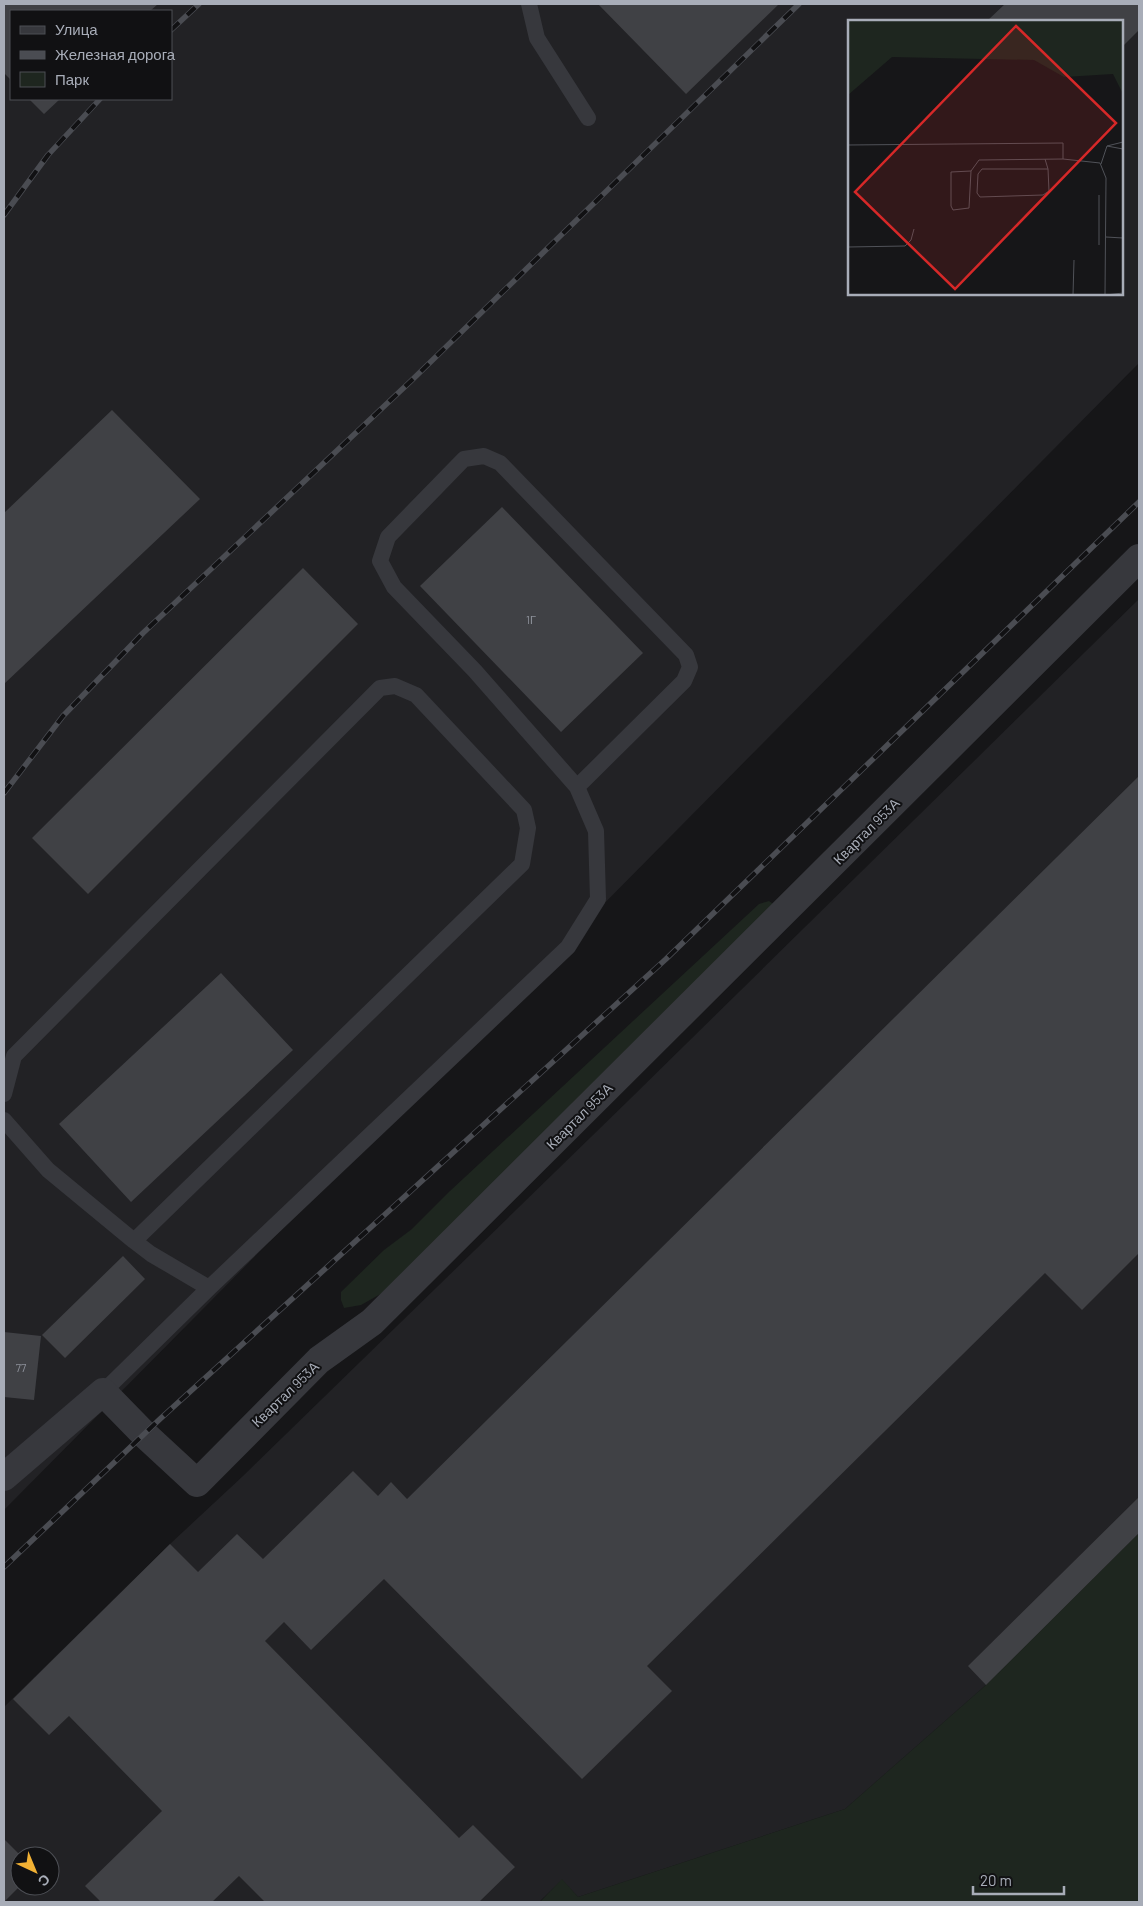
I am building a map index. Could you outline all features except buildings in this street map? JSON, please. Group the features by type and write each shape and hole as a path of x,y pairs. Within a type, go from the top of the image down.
{"street":[{"name":"Квартал 953А","path":"103,1392 144,1434 197,1482 319,1360 372,1322 1139,558"},
{"path":"4,1477 103,1392"}],"lane":[{"path":"529,4 537,38 588,118"},
{"path":"103,1392 209,1288 568,946 598,899 596,831 577,787 476,671 394,587 380,561 388,537 464,459 484,456 500,463 686,655 690,667 684,681 577,787"},
{"path":"4,1094 14,1056 380,688 395,686 416,695 524,810 528,828 522,864 134,1241"},
{"path":"4,1120 48,1170 134,1241 151,1254 209,1288"}],"shaded area":[{"path":"4,4 1139,4 1139,363 4,1510"},
{"path":"1139,599 1139,1533 986,1685 845,1809 578,1897 562,1880 539,1902 4,1902 4,1707 170,1544 243,1476"}],"green space":[{"path":"769,901 776,906 384,1292 361,1305 344,1308 341,1292 384,1250 412,1229 450,1191 759,904"},
{"path":"1139,1533 1139,1902 540,1902 562,1879 578,1897 845,1809 986,1685"}],"railway":[{"path":"172,29 199,4"},
{"path":"4,793 63,716 143,633 412,380 799,4"},
{"path":"4,215 48,155 99,100"},
{"path":"4,1567 160,1419 666,959 1139,502"}]}
